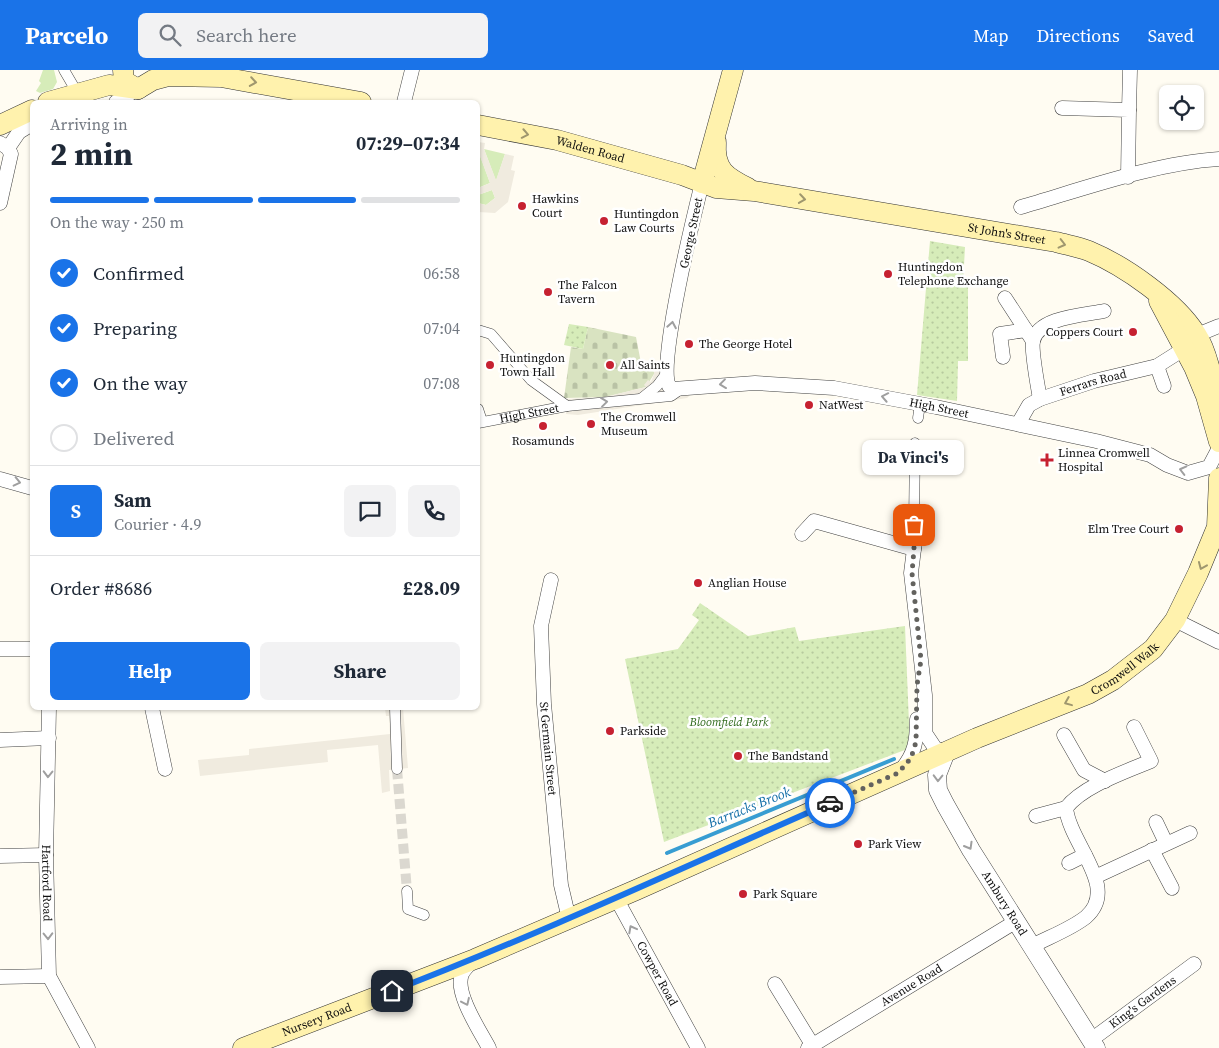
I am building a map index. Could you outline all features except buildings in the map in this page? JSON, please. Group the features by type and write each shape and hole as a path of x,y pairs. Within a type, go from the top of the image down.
{"main road":[{"path":"123,70 124,81 139,87"},
{"name":"George Street","path":"704,184 733,70"},
{"path":"56,100 108,85 139,87 153,80 168,76 221,77 350,100"},
{"path":"0,124 30,111"},
{"name":"Walden Road","path":"480,125 556,140 704,184"},
{"path":"716,135 719,164 725,176 754,191"},
{"name":"St John's Street","path":"704,184 716,188 754,191 1056,242 1088,251 1117,265 1177,309 1197,335 1214,388 1219,419"},
{"path":"1155,293 1194,367 1206,396 1219,442"},
{"path":"1218,503 1219,478"},
{"name":"Cromwell Walk","path":"616,898 946,752 1088,694 1113,680 1153,649 1175,620 1218,526 1218,503"},
{"name":"Nursery Road","path":"242,1048 475,959 616,898"}],"street":[{"path":"64,70 78,94"},
{"path":"404,100 412,70"},
{"path":"1128,177 1130,70"},
{"path":"119,100 139,87"},
{"path":"1062,108 1129,110"},
{"path":"0,203 10,161 4,145 30,125"},
{"path":"1021,207 1128,177 1200,160 1219,159"},
{"name":"George Street","path":"666,374 680,285 704,184"},
{"path":"1005,298 1030,336 1040,399"},
{"path":"1003,357 1000,334 1030,336 1051,321 1104,311"},
{"path":"1197,335 1219,326"},
{"path":"480,331 491,334 530,380 566,406"},
{"name":"Ferrars Road","path":"1018,424 1029,405 1040,399 1094,382 1157,366 1176,354"},
{"path":"1157,366 1164,386"},
{"path":"666,374 669,386 673,389 681,389"},
{"path":"641,398 657,386 666,374"},
{"name":"High Street","path":"480,422 566,406 671,396 681,389 735,383 790,384 834,388 1018,424 1150,455 1167,465 1188,473 1209,467 1219,448"},
{"path":"918,418 920,404"},
{"path":"915,443 912,573 925,695 925,733 935,748 946,752"},
{"path":"0,480 30,488"},
{"path":"802,534 814,521 914,549"},
{"name":"St Germain Street","path":"551,580 541,626 544,704 561,885 569,918"},
{"path":"1175,620 1219,642"},
{"path":"0,649 30,649"},
{"path":"898,773 911,758 916,742 917,685 921,668"},
{"name":"Hartford Road","path":"49,710 46,855 49,976 88,1048"},
{"path":"152,710 165,769"},
{"path":"395,710 397,769"},
{"path":"1036,816 1066,808 1072,800 1104,781 1155,759 1134,727"},
{"path":"1064,735 1084,770 1104,781"},
{"path":"0,740 48,738"},
{"name":"Ambury Road","path":"946,752 936,775 938,790 971,850 1093,1044"},
{"path":"1032,946 1086,917 1096,906 1099,891 1096,876 1068,822 1066,808"},
{"path":"1156,822 1166,844"},
{"path":"1096,876 1190,832"},
{"path":"1152,850 1172,888"},
{"path":"0,856 46,855"},
{"path":"1069,863 1084,856"},
{"path":"407,891 408,910 424,915"},
{"name":"Cowper Road","path":"616,898 698,1048"},
{"name":"Avenue Road","path":"811,1047 1015,922"},
{"path":"475,959 462,973 463,996 489,1048"},
{"name":"King's Gardens","path":"1093,1044 1194,964"},
{"path":"0,977 49,976"},
{"path":"775,984 811,1047"}],"green space":[{"path":"43,70 54,70 57,82 53,89 40,93 36,91 41,83 39,81"},
{"path":"484,149 505,154 496,181"},
{"path":"480,156 490,183 480,187"},
{"path":"492,190 495,198 486,205 480,204 480,194"},
{"path":"930,241 965,247 963,284 968,285 968,361 958,361 957,401 917,395"},
{"path":"569,324 588,327 583,349 564,345"},
{"path":"588,327 636,337 641,363 654,361 654,374 646,387 605,397 564,398 571,347 583,349"},
{"name":"Bloomfield Park","path":"700,603 748,636 795,627 799,641 905,626 910,748 664,842 625,659 678,649 699,620 692,615"}],"shaded area":[{"path":"480,142 485,143 484,149 496,180 505,154 514,156 511,170 515,171 508,202 495,213 480,212 480,204 486,205 495,198 492,190 480,194 480,187 490,183 480,156"},
{"path":"654,361 662,361 678,396 690,395 687,398 578,415 566,414 567,399 605,397 646,387 644,385 648,380 651,382 654,374"},
{"path":"385,710 403,710 408,768 389,770 390,791 382,793 378,745 327,750 328,762 200,776 198,760 249,755 249,749 390,734 389,716 386,716"}],"waterway":[{"name":"Barracks Brook","path":"667,853 894,759"}],"tunnel":[{"path":"397,769 407,891"}],"way so far":[{"path":"830,803 898,773 911,758 916,742 917,685 921,660 912,573 914,525"}],"place":[{"name":"Hawkins Court","path":"522,206"},
{"name":"Huntingdon Law Courts","path":"604,221"},
{"name":"Huntingdon Telephone Exchange","path":"888,274"},
{"name":"The Falcon Tavern","path":"548,292"},
{"name":"Coppers Court","path":"1133,332"},
{"name":"The George Hotel","path":"689,344"},
{"name":"Huntingdon Town Hall","path":"490,365"},
{"name":"All Saints","path":"610,365"},
{"name":"NatWest","path":"809,405"},
{"name":"The Cromwell Museum","path":"591,424"},
{"name":"Rosamunds","path":"543,426"},
{"name":"Linnea Cromwell Hospital","path":"1047,460"},
{"name":"Da Vinci's","path":"914,525"},
{"name":"Elm Tree Court","path":"1179,529"},
{"name":"Anglian House","path":"698,583"},
{"name":"Parkside","path":"610,731"},
{"name":"The Bandstand","path":"738,756"},
{"name":"Park View","path":"858,844"},
{"name":"Park Square","path":"743,894"}],"route":[{"path":"392,991 475,959 636,890 830,803"}]}
